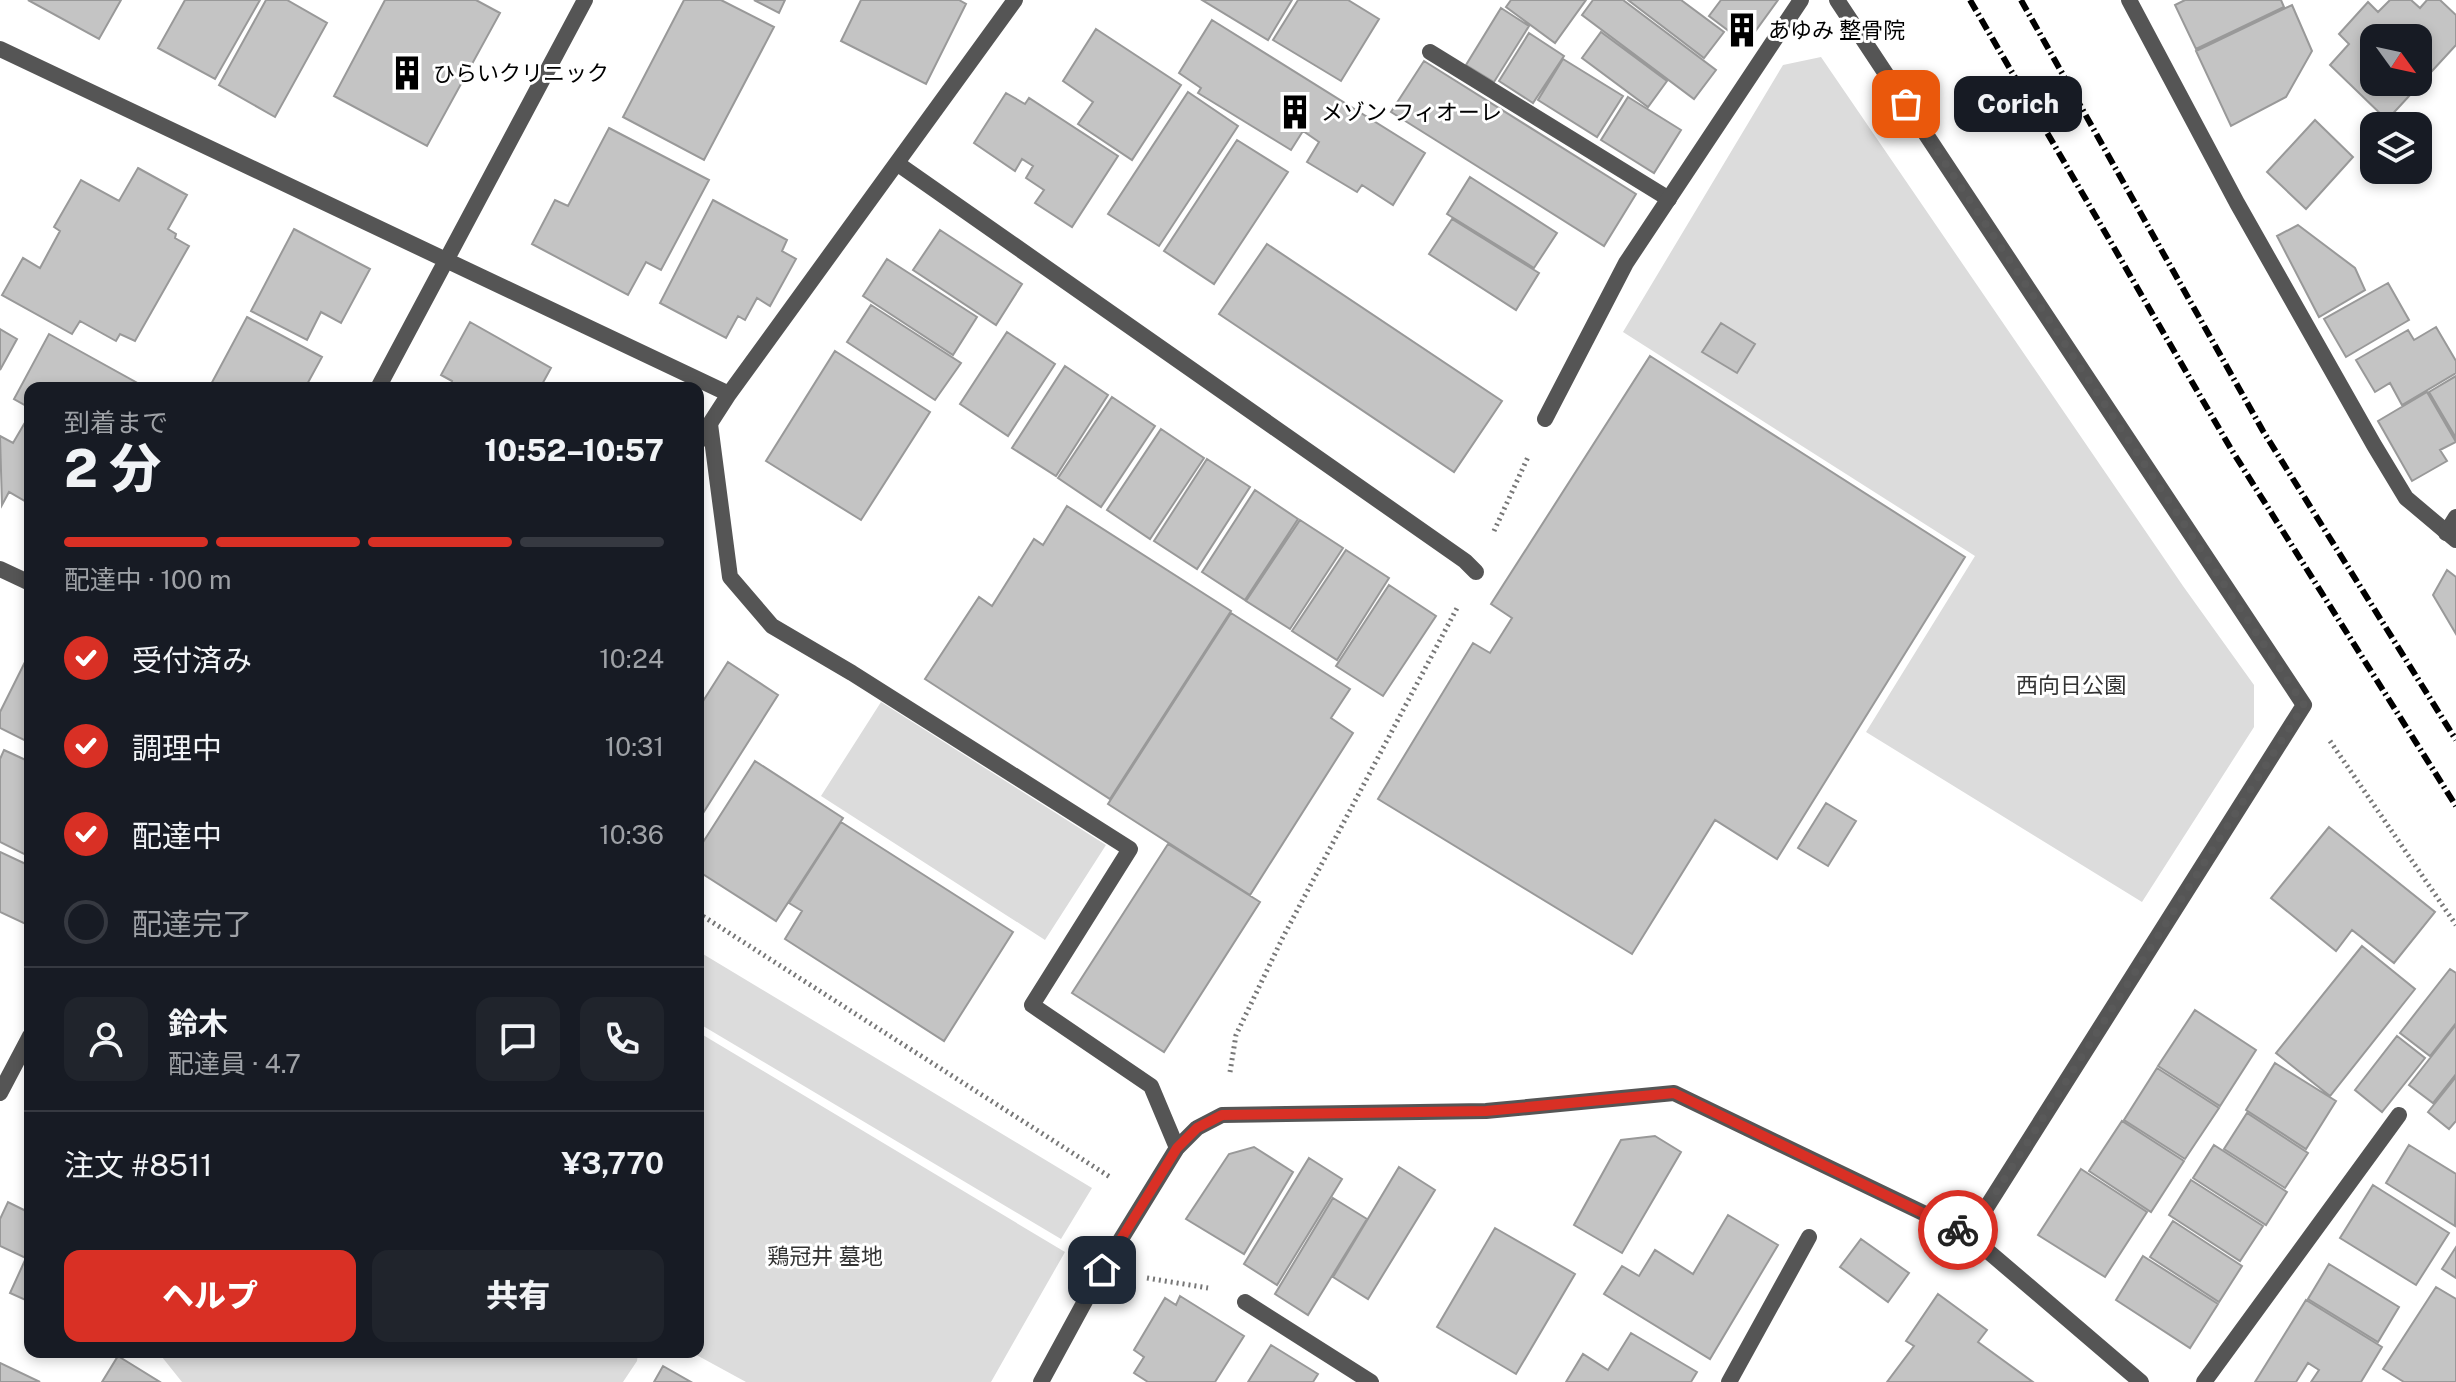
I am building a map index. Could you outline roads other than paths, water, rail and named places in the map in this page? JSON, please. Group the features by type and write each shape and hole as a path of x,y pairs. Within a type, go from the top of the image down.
{"street":[{"path":"381,382 585,0"},
{"path":"704,433 729,394 1015,0"},
{"path":"1545,419 1626,263 1801,0"},
{"path":"1837,0 2304,705 1969,1235"},
{"path":"2129,0 2237,203 2406,498 2451,536 2456,517"},
{"path":"0,49 704,382"},
{"path":"1430,52 1669,199"},
{"path":"898,164 1465,561 1476,572"},
{"path":"704,382 729,394"},
{"path":"710,424 730,577 772,626 852,673 1130,849 1032,1005 1151,1086 1177,1148"},
{"path":"0,569 24,580"},
{"path":"1,1088 24,1047"},
{"path":"1041,1382 1102,1270 1177,1148 1197,1128 1222,1115 1486,1111 1674,1093 1969,1235 2141,1382"},
{"path":"2204,1382 2399,1115"},
{"path":"1729,1382 1809,1237"},
{"path":"1245,1302 1371,1382"}],"railway":[{"path":"1970,0 2231,449 2456,806"},
{"path":"2021,0 2263,431 2456,740"}],"place":[{"name":"あゆみ 整骨院","path":"1742,30"},
{"name":"ひらいクリニック","path":"407,73"},
{"name":"Corich","path":"1906,104"},
{"name":"メゾン フィオーレ","path":"1295,112"}],"park label":[{"name":"西向日公園","path":"2071,685"},
{"name":"鶏冠井 墓地","path":"825,1256"}]}
